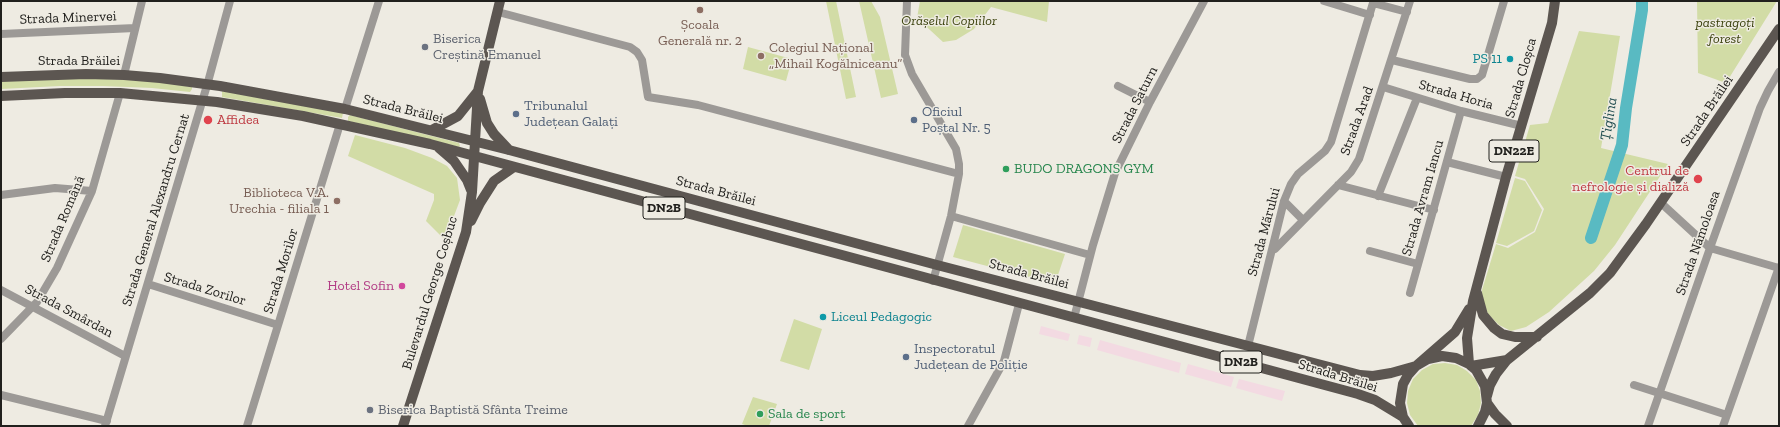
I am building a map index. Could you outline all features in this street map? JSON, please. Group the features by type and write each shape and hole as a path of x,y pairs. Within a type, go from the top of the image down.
{"main road":[{"path":"432,130 458,116 478,91 500,1"},
{"name":"Strada Cloșca","path":"1470,365 1466,349 1473,302 1506,177 1552,23 1555,1"},
{"name":"Strada Brăilei","path":"1507,360 1590,293 1610,273 1661,203 1779,29"},
{"name":"Strada Brăilei","path":"1,77 64,74 124,75 207,84 345,109 509,150 937,265 1360,375 1373,376 1391,373 1416,366 1428,360 1442,356 1456,358 1470,365"},
{"path":"478,91 487,123 494,134 509,150"},
{"name":"Bulevardul George Coșbuc","path":"402,426 466,232 472,192 478,91"},
{"name":"Strada Brăilei","path":"1,96 66,93 120,93 202,100 254,107 430,144 933,281 1358,394 1375,400 1406,423"},
{"path":"430,144 454,161 467,180 472,192"},
{"path":"466,232 480,203 494,181 514,166"},
{"path":"1476,290 1483,315 1494,328 1502,334 1515,337 1537,337"},
{"name":"Strada Cloșca","path":"1416,366 1455,332 1473,302"},
{"name":"DN2B","path":"1470,365 1507,360"},
{"name":"DN2B","path":"1478,426 1485,412 1490,385 1496,374 1507,360"},
{"path":"1470,365 1481,378 1487,400 1495,414 1507,426"},
{"name":"Strada Brăilei","path":"1406,423 1400,403 1400,394 1408,375 1416,366"}],"street":[{"path":"124,75 142,1"},
{"name":"Strada General Alexandru Cernat","path":"106,423 207,84 230,1"},
{"path":"345,109 379,1"},
{"path":"907,1 905,55 912,74 956,149 959,174 951,216 933,281"},
{"name":"Strada Saturn","path":"1074,318 1090,255 1115,173 1150,102 1204,1"},
{"path":"1324,1 1370,15"},
{"name":"Strada Arad","path":"1273,251 1351,172 1359,159 1410,1"},
{"path":"1392,60 1470,79 1477,79 1482,75 1504,1"},
{"name":"Strada Mărului","path":"1248,346 1273,251 1284,201 1291,184 1298,174 1325,151 1331,142 1373,3 1407,12"},
{"path":"498,12 630,47 637,52 642,60 648,97 698,105 959,174"},
{"name":"Strada Minervei","path":"1,34 135,28"},
{"name":"Strada Nămoloasa","path":"1648,426 1760,108 1779,72"},
{"path":"1118,86 1150,102"},
{"name":"Strada Horia","path":"1383,87 1461,111 1522,126"},
{"name":"Strada Română","path":"1,339 33,307 54,274 92,191 120,93"},
{"path":"1378,196 1417,98"},
{"name":"Strada Avram Iancu","path":"1410,293 1461,111"},
{"name":"Strada Morilor","path":"247,426 340,124"},
{"path":"1447,162 1506,177"},
{"path":"1338,185 1434,210"},
{"path":"1,195 55,188 92,191"},
{"path":"1284,201 1303,220"},
{"path":"1661,203 1710,248 1779,267 1723,426"},
{"path":"951,216 1090,255"},
{"path":"1370,251 1418,264"},
{"name":"Strada Zorilor","path":"148,284 278,325"},
{"name":"Strada Smârdan","path":"1,290 125,356"},
{"path":"968,426 1004,361 1019,304"},
{"path":"1634,385 1727,415"},
{"path":"1,395 106,423"}],"shaded area":[{"path":"1041,326 1070,334 1068,341 1039,334"},
{"path":"1079,335 1092,338 1090,347 1077,344"},
{"path":"1100,340 1181,363 1179,373 1097,350"},
{"path":"1188,364 1234,377 1231,387 1185,374"},
{"path":"1239,379 1285,391 1282,401 1236,388"}],"green space":[{"path":"826,1 836,1 856,97 846,99"},
{"path":"859,1 871,1 880,17 898,94 881,98"},
{"name":"Orășelul Copiilor","path":"920,1 1049,1 1047,22 991,7 974,29 956,40 943,42 917,18"},
{"name":"pastragoți forest","path":"1697,1 1777,1 1726,83 1698,73"},
{"path":"1579,31 1620,36 1601,148 1668,164 1615,245 1594,271 1549,312 1526,327 1511,331 1499,325 1488,314 1482,300 1482,290 1496,244 1508,248 1535,232 1544,209 1525,179 1515,176 1530,125 1548,123"},
{"path":"748,47 792,59 786,81 743,69"},
{"path":"82,78 154,81 192,87 192,89 190,92 152,88 60,86 1,89 1,81"},
{"path":"222,91 343,113 342,118 222,97"},
{"path":"350,115 459,143 460,146 348,121 348,117"},
{"path":"355,135 405,148 432,158 447,166 457,178 460,200 445,240 426,221 434,200 434,194 348,156"},
{"path":"1515,178 1525,181 1542,210 1534,231 1507,246 1496,243"},
{"path":"963,225 1065,254 1055,284 953,257"},
{"path":"794,319 822,329 809,370 780,361"},
{"path":"1445,363 1457,365 1467,371 1476,380 1480,391 1481,403 1478,415 1471,426 1418,426 1410,415 1407,403 1408,391 1413,379 1422,370 1433,364"},
{"name":"Sala de sport","path":"753,397 777,404 769,426 748,426 742,424"}],"waterway":[{"name":"Țiglina","path":"1591,238 1622,145 1626,108 1642,10 1642,1"}],"place":[{"name":"Școala Generală nr. 2","path":"700,10"},
{"name":"Biserica Creștină Emanuel","path":"425,47"},
{"name":"Colegiul Național „Mihail Kogălniceanu”","path":"761,56"},
{"name":"PS 11","path":"1510,59"},
{"name":"Tribunalul Județean Galați","path":"516,114"},
{"name":"Affidea","path":"208,120"},
{"name":"Oficiul Poștal Nr. 5","path":"914,120"},
{"name":"BUDO DRAGONS GYM","path":"1006,169"},
{"name":"Centrul de nefrologie și dializă","path":"1698,179"},
{"name":"Biblioteca V.A. Urechia - filiala 1","path":"337,201"},
{"name":"Hotel Sofin","path":"402,286"},
{"name":"Liceul Pedagogic","path":"823,317"},
{"name":"Inspectoratul Județean de Poliție","path":"906,357"},
{"name":"Biserica Baptistă Sfânta Treime","path":"370,410"},
{"name":"Sala de sport","path":"760,414"}]}
